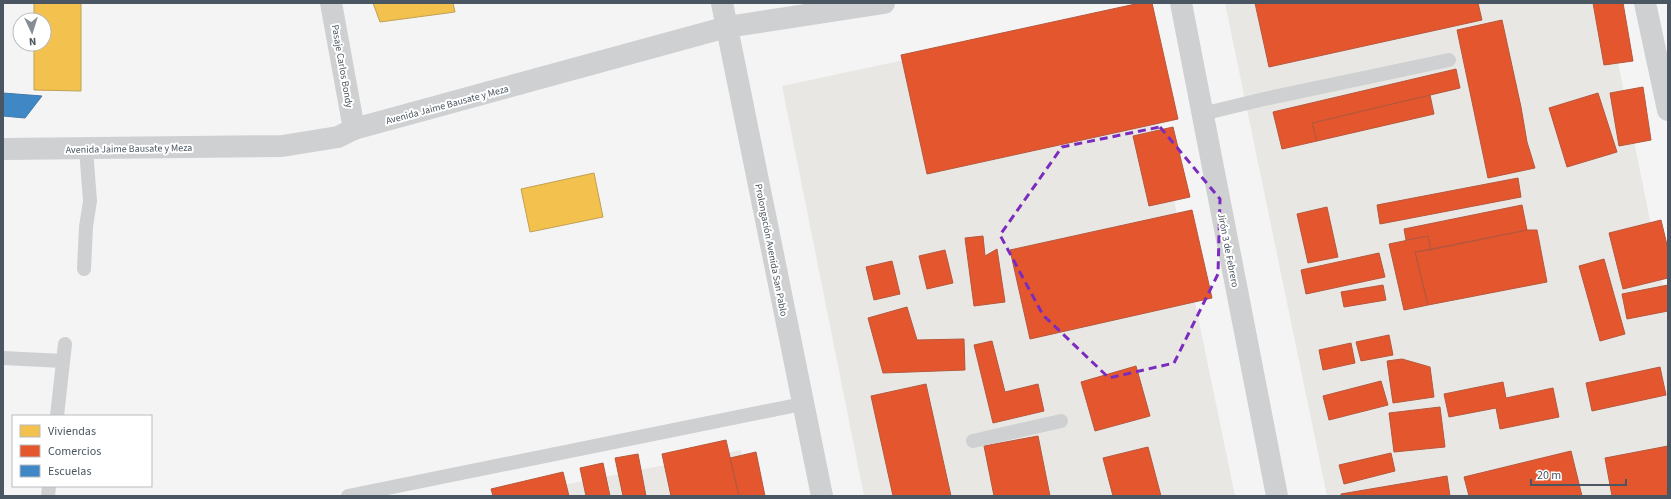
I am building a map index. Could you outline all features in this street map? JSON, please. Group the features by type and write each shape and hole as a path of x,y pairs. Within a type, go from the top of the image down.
{"street":[{"name":"Pasaje Carlos Bondy","path":"331,3 354,129"},
{"name":"Prolongación Avenida San Pablo","path":"722,3 802,404 822,496"},
{"name":"Avenida Jaime Bausate y Meza","path":"3,149 282,146 338,137 354,129 727,28 884,3"},
{"name":"Jirón 3 de Febrero","path":"1181,3 1277,496"},
{"path":"1645,3 1668,110"}],"lane":[{"path":"1202,114 1272,97 1449,60"},
{"path":"84,269 86,227 90,201 86,149"},
{"path":"57,415 65,344"},
{"path":"3,358 63,360"},
{"path":"348,496 802,404"},
{"path":"973,441 1061,421"}],"highlighted area":[{"path":"1160,127 1220,199 1218,274 1174,363 1109,378 1043,315 1000,235 1062,147"}],"shaded area":[{"path":"1225,3 1606,3 1668,309 1668,496 1327,496"},
{"path":"1135,11 1235,496 864,496 782,86"},
{"path":"741,450 750,496 508,496"}],"building: Viviendas":[{"path":"34,3 81,3 81,91 34,90 34,52 52,52 52,12 34,12"},
{"path":"373,3 453,3 455,12 380,22"},
{"path":"594,173 603,217 530,232 521,189"}],"building: Comercios":[{"path":"1140,3 1152,3 1178,119 927,174 901,55"},
{"path":"1255,3 1478,3 1482,20 1269,67"},
{"path":"1593,3 1623,3 1633,61 1604,65"},
{"path":"1502,20 1527,142 1535,168 1488,178 1457,30"},
{"path":"1456,69 1460,88 1312,123 1317,141 1282,149 1273,112"},
{"path":"1643,87 1651,140 1619,146 1610,93"},
{"path":"1598,93 1617,152 1567,167 1549,108"},
{"path":"1430,95 1434,114 1317,141 1312,123"},
{"path":"1173,127 1190,197 1149,206 1133,136"},
{"path":"1518,178 1521,197 1380,224 1377,205"},
{"path":"1522,205 1527,230 1431,250 1428,236 1406,240 1404,229"},
{"path":"1327,207 1338,257 1308,263 1297,214"},
{"path":"1192,210 1212,298 1030,339 1010,250"},
{"path":"1661,220 1668,249 1668,278 1623,289 1609,233"},
{"path":"1527,230 1537,230 1547,282 1428,305 1415,252"},
{"path":"983,236 985,256 997,249 1005,302 974,306 965,238"},
{"path":"1428,236 1431,250 1415,252 1428,305 1404,310 1389,244"},
{"path":"945,250 953,283 927,289 919,256"},
{"path":"1379,253 1385,277 1306,294 1301,270"},
{"path":"1604,259 1625,334 1600,341 1579,266"},
{"path":"892,261 900,294 874,300 866,267"},
{"path":"1383,285 1386,300 1344,307 1341,292"},
{"path":"1668,285 1668,311 1627,319 1622,294"},
{"path":"907,307 917,340 964,339 965,370 883,373 868,318"},
{"path":"1389,335 1393,355 1361,361 1356,342"},
{"path":"992,341 1005,392 1038,384 1044,411 993,423 974,345"},
{"path":"1351,343 1355,363 1323,370 1319,350"},
{"path":"1402,359 1430,367 1434,397 1393,403 1387,361"},
{"path":"1136,366 1150,416 1095,431 1081,382"},
{"path":"1660,367 1666,395 1592,411 1586,383"},
{"path":"1381,381 1388,405 1329,420 1323,396"},
{"path":"1503,382 1506,398 1553,388 1559,417 1500,429 1496,408 1449,417 1444,394"},
{"path":"926,384 951,496 893,496 871,396"},
{"path":"1440,407 1445,447 1394,452 1389,413"},
{"path":"1038,436 1050,496 994,496 984,446"},
{"path":"726,440 739,496 671,496 662,454"},
{"path":"1668,446 1668,496 1612,496 1605,458"},
{"path":"1148,447 1161,496 1113,496 1103,458"},
{"path":"1571,451 1582,496 1469,496 1464,477"},
{"path":"756,452 765,496 739,496 730,458"},
{"path":"1391,453 1395,471 1344,484 1339,465"},
{"path":"638,454 646,496 623,496 615,458"},
{"path":"603,463 610,496 586,496 580,468"},
{"path":"563,472 569,496 493,496 491,489"},
{"path":"1447,476 1450,496 1341,496 1341,494"}],"building: Escuelas":[{"path":"3,93 42,96 25,118 3,116"}]}
